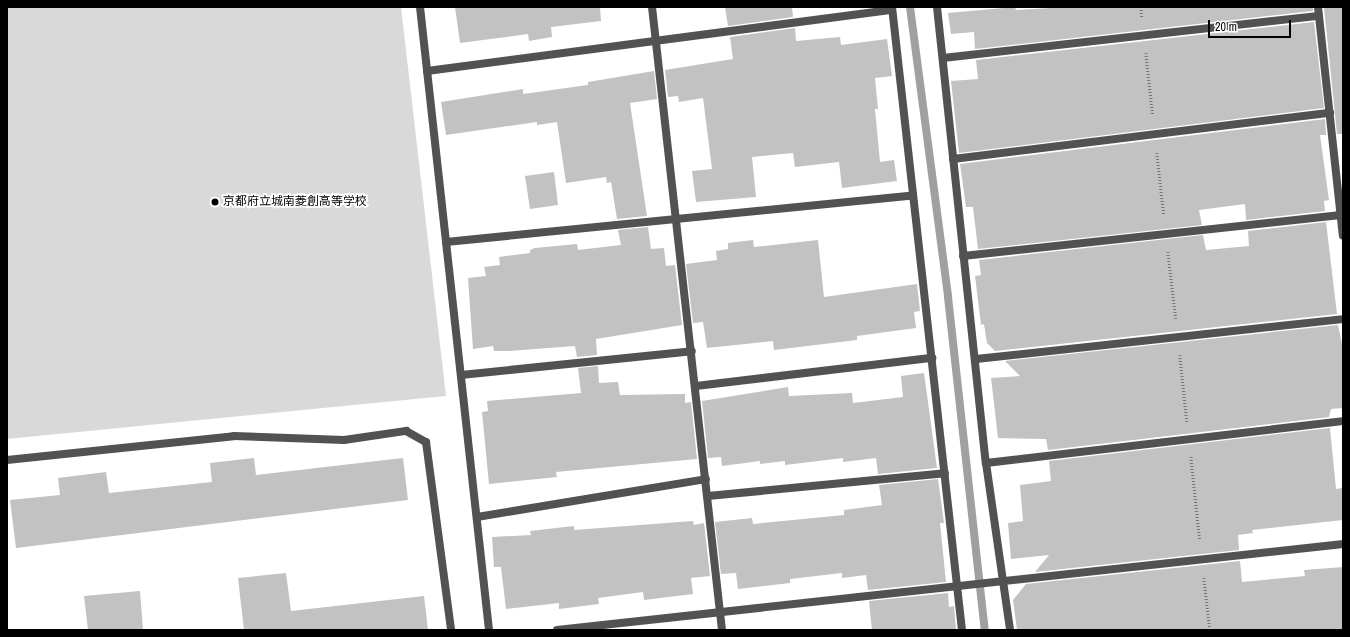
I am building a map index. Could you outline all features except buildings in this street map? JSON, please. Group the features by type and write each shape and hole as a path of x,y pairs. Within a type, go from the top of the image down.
{"street":[{"path":"420,7 489,630"},
{"path":"652,7 678,219 722,630"},
{"path":"937,7 986,464 1004,580 1010,630"},
{"path":"1318,7 1343,236"},
{"path":"427,71 892,8 962,630"},
{"path":"943,58 1319,16"},
{"path":"953,158 1330,113"},
{"path":"446,242 913,195"},
{"path":"964,256 1341,216"},
{"path":"976,360 1343,319"},
{"path":"461,375 692,351"},
{"path":"696,386 932,358"},
{"path":"986,464 1343,421"},
{"path":"7,460 234,436 344,440 406,431 426,442 451,630"},
{"path":"708,496 945,473"},
{"path":"477,517 706,479"},
{"path":"556,630 1343,544"}],"shaded area":[{"name":"京都府立城南菱創高等学校","path":"7,7 401,7 446,396 7,439"}],"waterway":[{"path":"910,7 948,297 985,630"}],"place":[{"name":"京都府立城南菱創高等学校","path":"215,202"}]}
